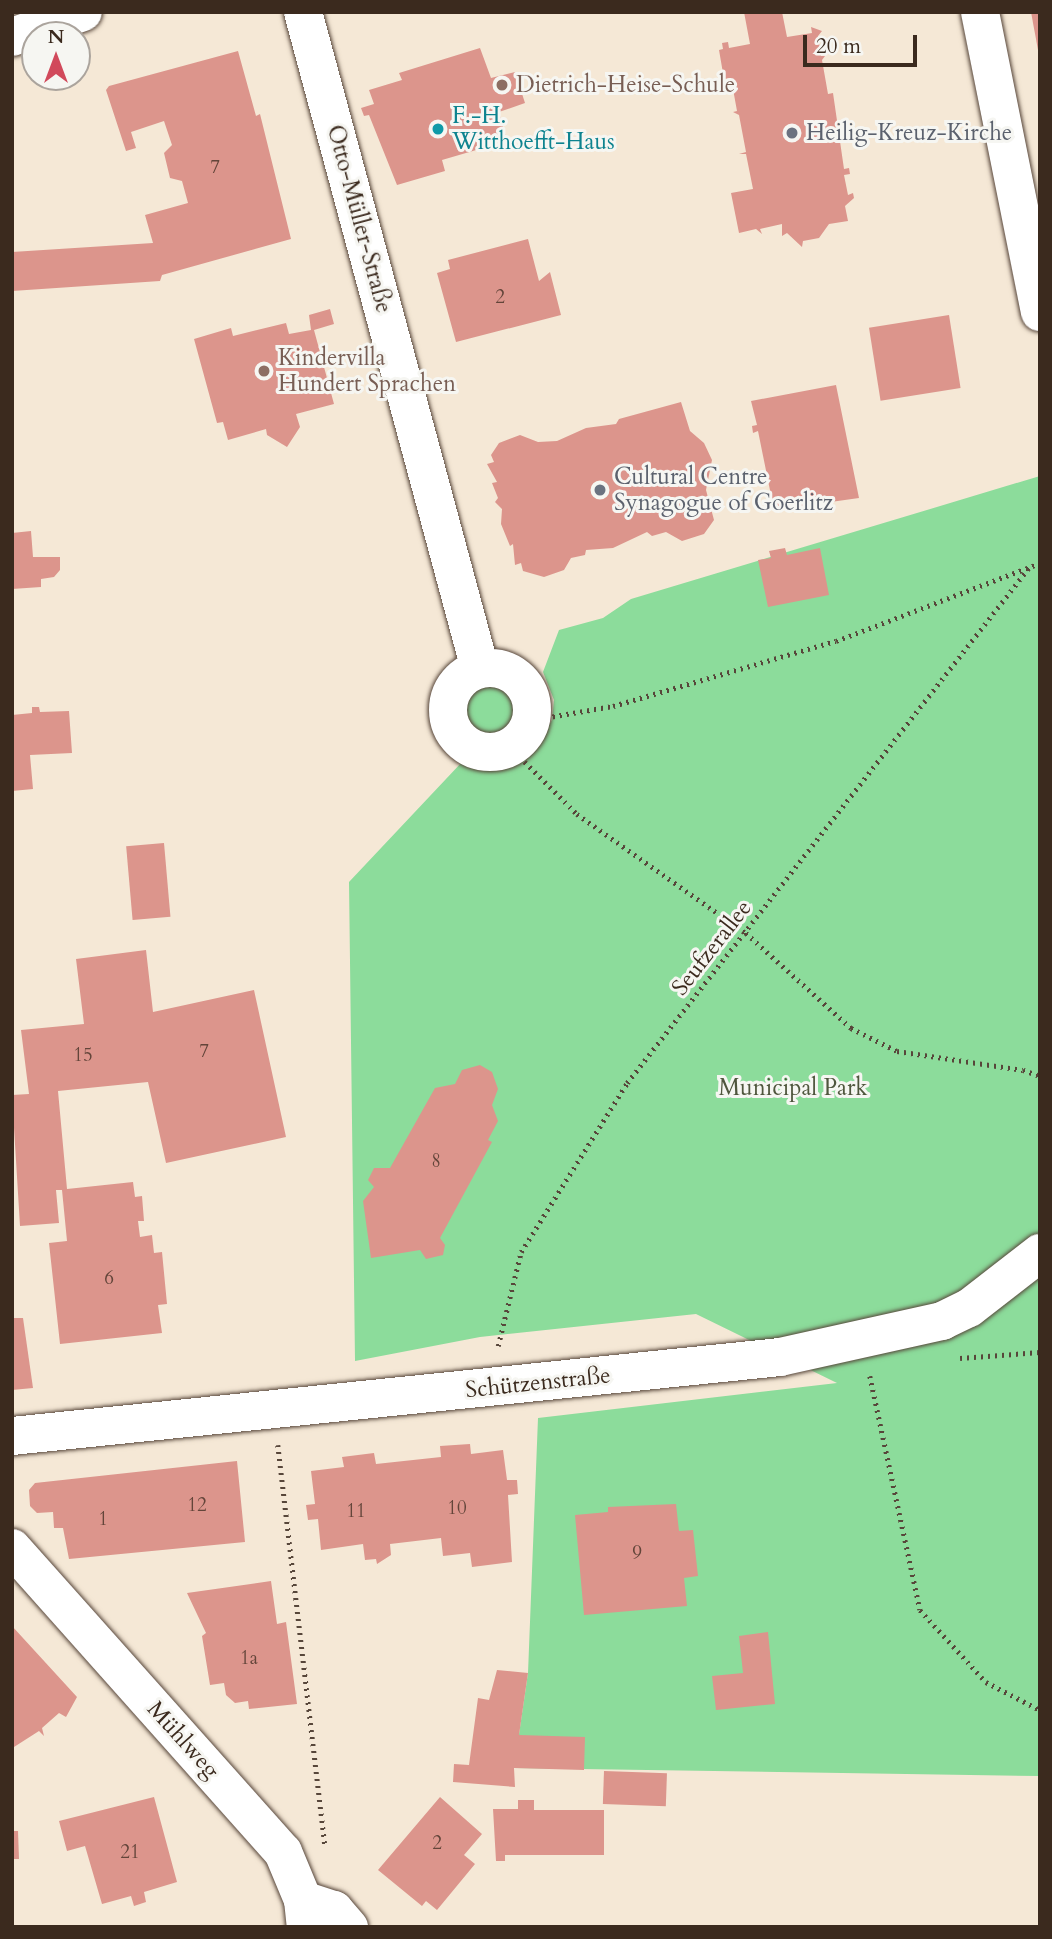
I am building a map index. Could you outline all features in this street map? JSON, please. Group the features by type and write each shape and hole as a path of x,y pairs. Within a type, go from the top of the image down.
{"street":[{"path":"12,37 83,12"},
{"name":"Otto-Müller-Straße","path":"303,12 480,669"},
{"path":"980,12 1040,312"},
{"path":"480,669 509,672 520,680 533,705 521,734 490,753 476,751 454,734 448,721 450,694 468,674 480,669"},
{"name":"Schützenstraße","path":"12,1436 780,1357 863,1341 942,1321 969,1308 1040,1253"},
{"name":"Mühlweg","path":"12,1548 283,1852 323,1916"}],"path":[{"path":"1040,563 836,641 521,734 577,814 746,933 851,1028 872,1040 927,1058 1023,1070 1040,1076"},
{"name":"Seufzerallee","path":"488,1388 521,1252 627,1083 1031,565"},
{"path":"863,1341 920,1610 986,1682 1040,1710"},
{"path":"274,1410 306,1710 323,1916"}],"green space":[{"name":"Municipal Park","path":"1040,476 1040,1776 514,1768 528,1673 538,1418 837,1383 696,1314 480,1337 355,1361 349,882 462,762 496,769 532,753 552,720 554,700 543,672 559,630 603,618 631,599"},
{"path":"490,683 509,691 517,710 509,729 490,737 471,729 463,710 471,691"}],"building":[{"name":"Heilig-Kreuz-Kirche","path":"744,12 782,12 787,37 812,33 811,27 822,31 818,36 821,56 825,56 822,60 828,94 833,93 844,169 849,168 850,174 844,175 848,195 853,193 854,198 845,206 848,221 829,224 819,238 803,241 802,247 787,233 782,236 782,224 760,229 762,234 756,229 739,233 731,193 753,189 746,154 739,154 746,152 739,115 733,112 737,111 731,78 724,79 719,50 723,49 722,43 728,42 729,48 750,44"},
{"path":"1031,12 1040,12 1040,50 1038,50"},
{"name":"F.-H. Witthoefft-Haus","path":"480,48 491,78 515,72 525,103 499,112 507,141 442,160 445,171 397,185 369,115 364,116 361,108 374,104 369,90 402,80 399,73"},
{"path":"238,51 256,116 260,114 291,239 162,275 160,281 12,291 12,252 153,243 145,215 188,203 182,181 170,178 164,153 172,145 164,121 131,132 136,148 126,151 106,90 109,86"},
{"path":"528,239 539,281 550,272 561,315 456,342 437,273 450,269 448,260"},
{"name":"Kindervilla Hundert Sprachen","path":"330,309 334,324 314,330 334,404 296,414 300,427 287,447 267,435 266,429 228,440 223,422 217,423 194,339 231,328 233,336 286,323 289,334 311,330 309,315"},
{"path":"949,315 961,388 881,401 869,328"},
{"path":"836,385 859,498 774,510 758,431 753,433 752,426 757,425 751,401"},
{"name":"Cultural Centre Synagogue of Goerlitz","path":"681,402 690,431 704,443 712,460 706,490 714,520 704,534 682,541 666,532 652,536 647,532 613,548 586,550 585,555 571,558 564,570 544,577 523,571 521,563 515,565 513,544 510,546 501,524 502,509 495,502 498,498 492,483 497,482 487,464 494,462 491,455 499,443 520,435 538,442 557,441 586,428 616,424 619,419"},
{"path":"31,531 33,557 60,557 60,570 54,577 41,579 41,587 12,589 12,533"},
{"path":"785,548 787,555 820,548 829,595 768,607 758,560 771,558 769,551"},
{"path":"32,707 39,707 40,712 69,711 72,753 30,755 33,789 12,791 12,715 32,713"},
{"path":"164,843 170,917 133,920 126,846"},
{"path":"146,950 153,1012 254,990 286,1137 166,1163 148,1082 58,1091 67,1189 133,1182 135,1197 142,1196 144,1221 138,1221 140,1237 152,1235 154,1253 162,1252 167,1304 158,1305 162,1333 60,1344 49,1243 67,1241 62,1190 56,1190 59,1223 20,1226 12,1095 29,1094 21,1030 84,1024 76,959"},
{"path":"480,1065 492,1072 498,1089 492,1105 498,1121 488,1140 492,1142 440,1238 445,1245 443,1255 426,1259 420,1250 371,1258 363,1201 374,1187 368,1180 374,1168 390,1168 435,1088 455,1084 462,1070"},
{"path":"12,1318 23,1318 33,1388 12,1390"},
{"path":"470,1444 471,1454 503,1450 507,1480 517,1480 518,1494 508,1495 512,1562 472,1567 470,1553 443,1556 441,1538 390,1544 391,1555 377,1564 376,1559 365,1560 363,1544 321,1550 318,1519 308,1520 306,1505 315,1504 311,1471 344,1467 342,1457 374,1453 376,1464 441,1457 440,1446"},
{"path":"237,1461 245,1542 69,1559 63,1528 54,1528 53,1512 37,1513 30,1506 29,1490 35,1483"},
{"path":"676,1504 679,1531 693,1530 698,1576 684,1578 687,1606 584,1615 575,1515 608,1512 608,1507"},
{"path":"271,1581 277,1624 286,1622 297,1704 249,1709 248,1701 235,1703 226,1695 224,1683 210,1685 202,1636 206,1633 187,1593"},
{"path":"12,1626 77,1697 66,1717 59,1713 42,1728 44,1736 39,1731 14,1747"},
{"path":"768,1632 775,1704 716,1710 712,1676 743,1673 739,1636"},
{"path":"497,1670 528,1673 519,1735 585,1737 584,1770 514,1768 515,1787 453,1782 454,1764 469,1765 478,1698 489,1700"},
{"path":"604,1771 667,1773 666,1806 603,1804"},
{"path":"154,1797 177,1882 144,1892 146,1902 134,1906 131,1896 102,1904 85,1846 67,1851 59,1821"},
{"path":"440,1797 482,1834 464,1855 475,1864 437,1910 426,1901 422,1906 378,1870"},
{"path":"518,1800 534,1800 534,1810 604,1810 604,1855 505,1855 505,1861 496,1861 493,1809 518,1809"},
{"path":"12,1831 18,1831 19,1859 12,1859"}],"place":[{"name":"Dietrich-Heise-Schule","path":"502,85"},
{"name":"F.-H. Witthoefft-Haus","path":"438,129"},
{"name":"Heilig-Kreuz-Kirche","path":"792,133"},
{"name":"Kindervilla Hundert Sprachen","path":"264,371"},
{"name":"Cultural Centre Synagogue of Goerlitz","path":"600,490"}]}
